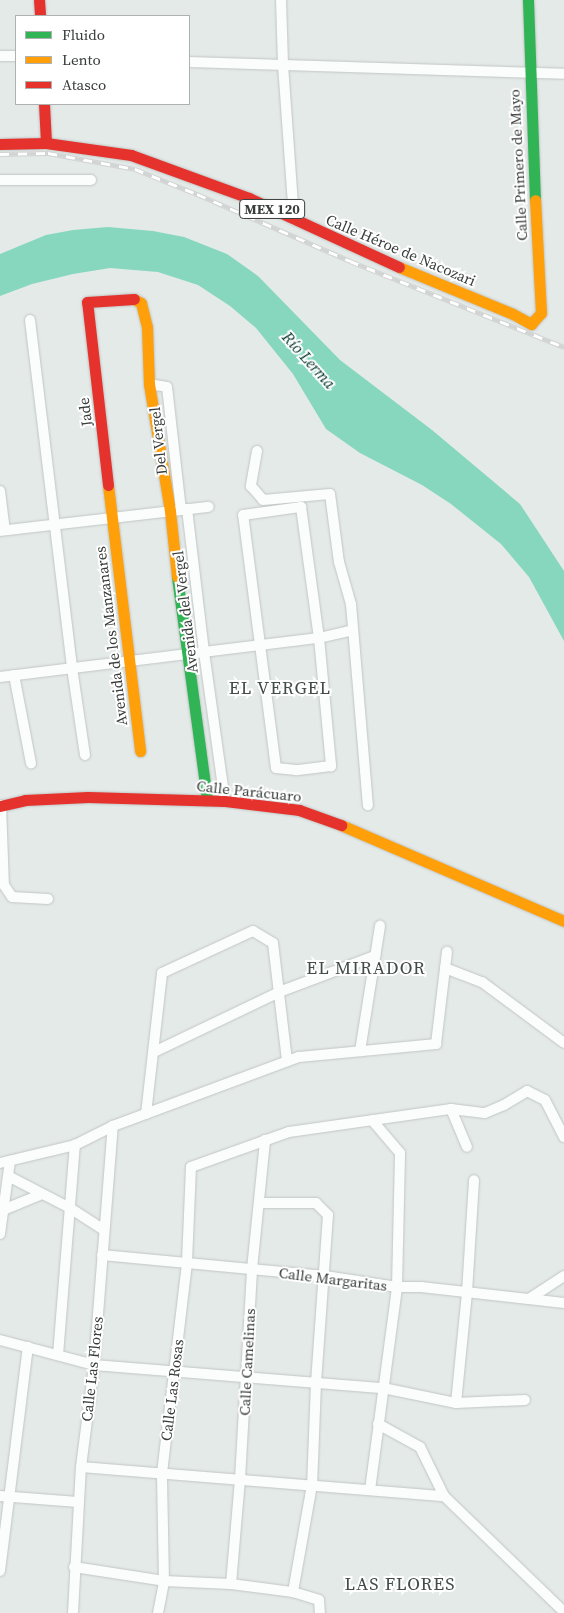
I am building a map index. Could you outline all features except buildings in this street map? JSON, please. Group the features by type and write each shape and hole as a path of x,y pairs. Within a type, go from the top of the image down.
{"main road":[{"path":"39,0 40,15"},
{"name":"Calle Primero de Mayo","path":"528,0 529,73 541,313 531,324"},
{"path":"44,105 46,143"},
{"name":"Calle Héroe de Nacozari","path":"0,144 46,143 131,155 249,198 294,220 513,314 531,324"},
{"name":"Del Vergel","path":"87,302 135,299 141,303 147,327 149,384 179,510"},
{"name":"Jade","path":"87,302 113,518"},
{"name":"Avenida del Vergel","path":"179,510 186,654 207,800"},
{"name":"Avenida de los Manzanares","path":"113,518 128,661 140,750"},
{"name":"Calle Parácuaro","path":"0,805 26,800 88,797 226,800 299,810 358,830 564,921"}],"street":[{"path":"281,0 283,65 294,220"},
{"path":"0,56 15,56"},
{"path":"190,62 564,74"},
{"path":"0,180 91,180"},
{"path":"30,320 72,668 85,755"},
{"name":"Del Vergel","path":"149,384 167,387 179,510"},
{"path":"257,451 251,486 263,500 321,493 330,494 340,562 351,604 368,804"},
{"path":"0,491 3,530 209,507"},
{"path":"301,507 318,638 331,766 296,770 276,768 243,514 301,507"},
{"name":"Avenida del Vergel","path":"179,510 204,652 226,800"},
{"path":"0,677 318,638 352,630"},
{"path":"14,675 31,762"},
{"path":"0,805 4,885 12,897 48,900"},
{"path":"360,1051 380,926"},
{"path":"146,1114 162,973 253,931 273,942 287,1061"},
{"path":"0,1234 8,1176 5,1162 75,1145 113,1126 299,1057 436,1044 447,952"},
{"path":"154,1052 279,992 374,956"},
{"path":"445,968 482,982 564,1043"},
{"path":"265,1140 289,1132 451,1110 485,1113 504,1105 527,1091 546,1100 564,1137"},
{"path":"451,1110 467,1147"},
{"path":"370,1490 396,1287 400,1153 372,1120"},
{"name":"Calle Las Flores","path":"73,1613 78,1502 94,1365 113,1126"},
{"name":"Calle Las Rosas","path":"158,1613 164,1581 162,1473 187,1262 190,1167 265,1140"},
{"name":"Calle Camelinas","path":"231,1584 240,1479 252,1270 265,1140"},
{"path":"58,1355 75,1145"},
{"path":"8,1176 70,1208 104,1230"},
{"path":"456,1403 467,1292 474,1180"},
{"path":"3,1210 42,1194"},
{"path":"260,1203 316,1203 328,1215 316,1383 312,1485 293,1592"},
{"name":"Calle Margaritas","path":"102,1255 325,1276 396,1287 421,1287 564,1304"},
{"path":"529,1299 564,1276"},
{"path":"0,1340 94,1365 383,1388 456,1403 525,1400"},
{"path":"0,1571 5,1496 28,1347"},
{"path":"378,1424 420,1447 444,1496 564,1612"},
{"path":"81,1467 444,1496"},
{"path":"5,1496 78,1502"},
{"path":"74,1567 164,1581 231,1584 293,1592 319,1600 320,1613"}],"water":[{"name":"Río Lerma","path":"108,227 153,231 184,237 227,254 258,276 340,360 432,430 520,504 564,571 564,641 529,577 501,544 451,504 422,485 360,453 326,429 293,374 256,328 230,306 198,285 158,272 110,268 73,274 32,284 0,296 0,254 46,235 73,230"}],"railway":[{"path":"0,154 48,153 135,169 350,261 564,347"}],"traffic: fast":[{"path":"528,0 535,200"},
{"path":"177,577 207,800"}],"traffic: slow":[{"path":"399,267 513,314 531,324 541,313 535,200"},
{"path":"134,299 141,303 147,327 149,384 170,511 177,577"},
{"path":"108,485 140,751"},
{"path":"341,825 564,921"}],"traffic: jam":[{"path":"39,0 40,15"},
{"path":"44,105 46,143"},
{"path":"0,144 46,143 131,155 249,198 399,267"},
{"path":"108,485 87,302 134,299"},
{"path":"0,806 25,800 88,797 225,801 299,810 341,825"}],"district":[{"name":"EL VERGEL","path":"280,688"},
{"name":"EL MIRADOR","path":"366,968"},
{"name":"LAS FLORES","path":"400,1584"}]}
